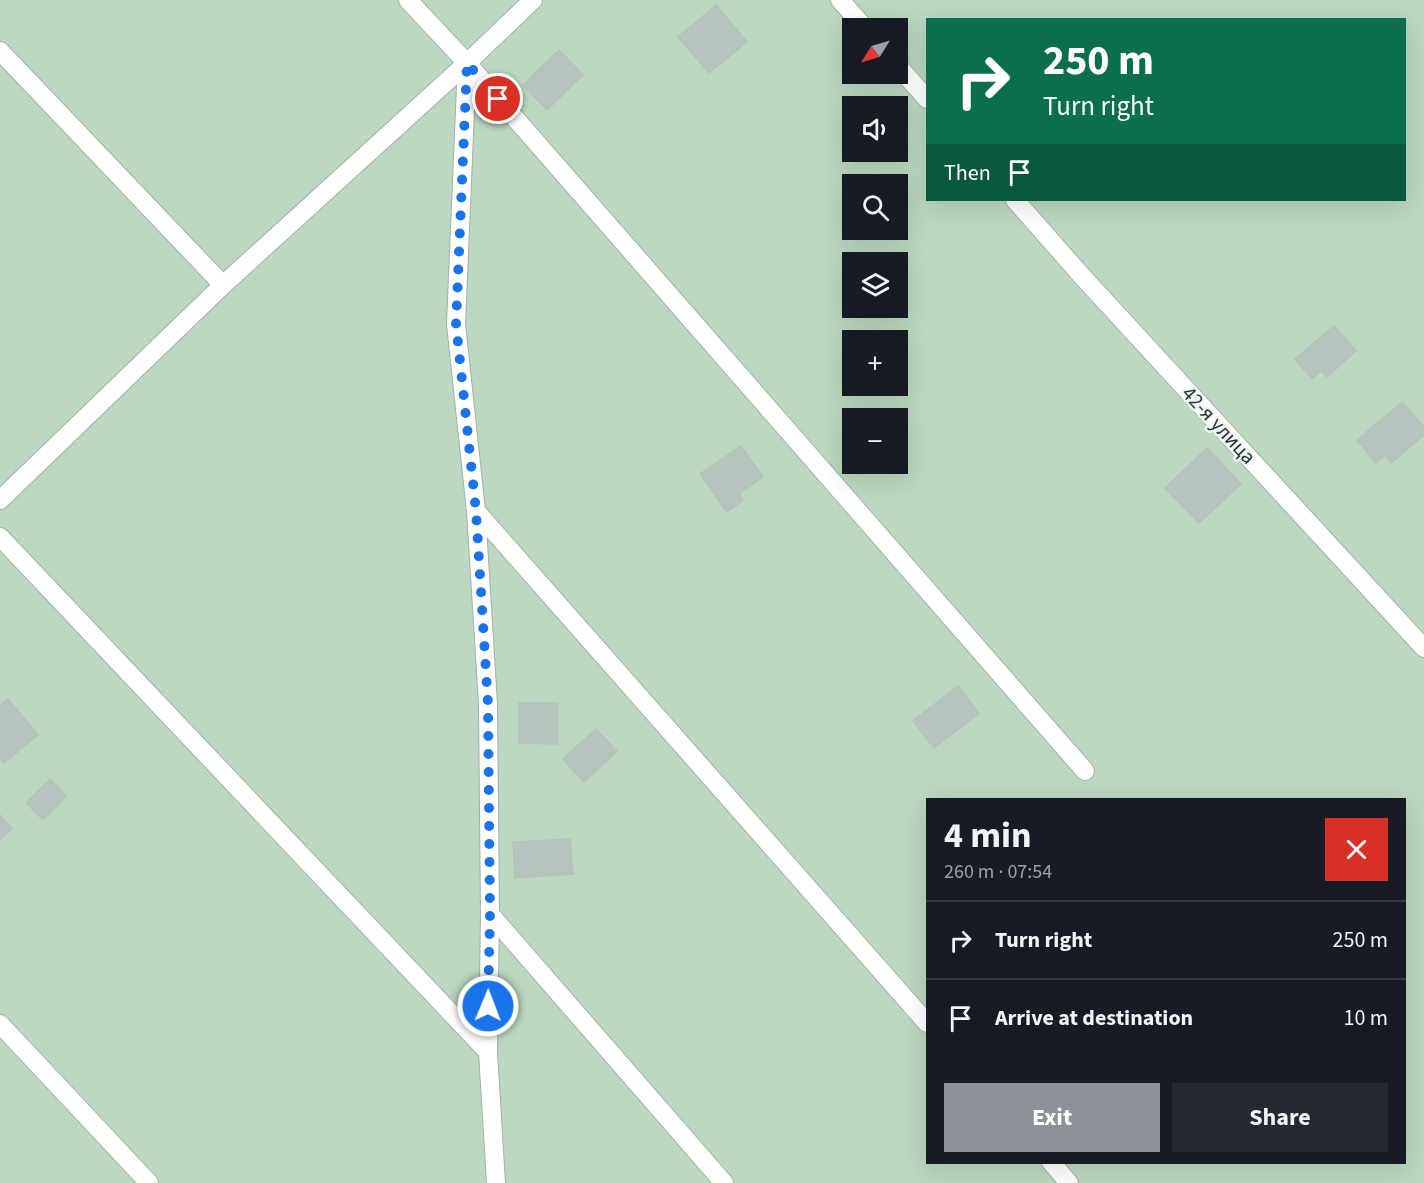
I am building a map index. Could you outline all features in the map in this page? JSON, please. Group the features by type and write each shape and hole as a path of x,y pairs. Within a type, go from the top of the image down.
{"street":[{"path":"408,0 467,63 1085,771"},
{"path":"0,500 223,285 533,0"},
{"path":"840,0 856,18"},
{"path":"0,51 223,285"},
{"path":"467,63 456,324 476,511 488,704 490,914 488,1052 496,1183"},
{"path":"908,77 926,98"},
{"name":"42-я улица","path":"1016,201 1424,648"},
{"path":"476,511 926,1022"},
{"path":"0,537 488,1052"},
{"path":"490,914 724,1183"},
{"path":"0,1024 149,1183"},
{"path":"1053,1164 1069,1183"}],"green space":[{"path":"0,0 1424,0 1424,1183 0,1183"}],"building":[{"path":"716,5 747,42 709,73 678,37"},
{"path":"559,50 583,75 547,110 523,85"},
{"path":"1334,326 1356,351 1327,377 1321,371 1312,379 1295,359"},
{"path":"1402,402 1424,427 1424,435 1391,463 1385,455 1376,463 1357,440"},
{"path":"741,446 763,477 739,494 743,500 727,512 700,474"},
{"path":"1207,448 1241,484 1199,523 1165,488"},
{"path":"958,686 979,713 934,748 913,721"},
{"path":"8,699 38,735 4,763 0,758 0,706"},
{"path":"519,703 558,703 558,744 519,743"},
{"path":"596,729 617,751 584,782 563,759"},
{"path":"50,779 66,796 43,820 26,803"},
{"path":"0,815 12,829 0,840"},
{"path":"570,839 573,874 515,878 513,842"}],"route":[{"path":"488,1006 490,914 488,704 476,511 456,324 467,63 498,99"}]}
